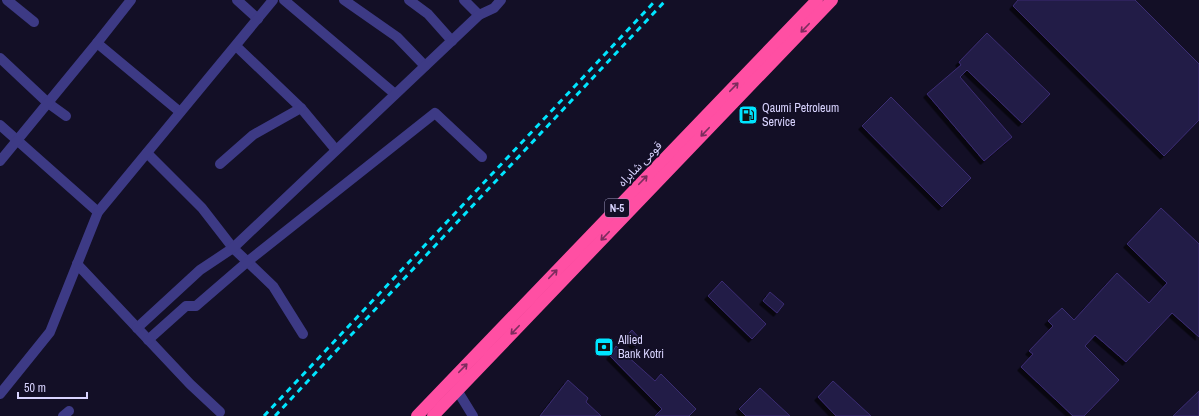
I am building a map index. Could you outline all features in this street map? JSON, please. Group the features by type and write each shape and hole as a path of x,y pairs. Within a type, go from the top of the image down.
{"highway":[{"name":"قومی شاہراہ","path":"433,416 453,387 817,0"},
{"name":"قومی شاہراہ","path":"417,416 453,387 832,0"}],"street":[{"path":"7,0 34,22"},
{"path":"0,161 131,0"},
{"path":"237,0 258,19"},
{"path":"0,394 50,332 98,212 273,0"},
{"path":"284,0 395,94"},
{"path":"344,0 397,38 425,66"},
{"path":"408,0 428,14 452,41"},
{"path":"464,0 479,15"},
{"path":"137,328 200,270 232,248 479,15 494,8 501,0"},
{"path":"97,43 180,112"},
{"path":"236,46 301,108 336,150"},
{"path":"0,58 48,102 66,116"},
{"path":"220,164 253,135 301,108"},
{"path":"148,340 186,306 196,306 248,262 435,113 482,157"},
{"path":"0,125 16,141 98,212"},
{"path":"147,152 202,208 232,248 273,286 303,334"},
{"path":"77,264 190,384 220,412"},
{"path":"453,387 473,416"}],"building":[{"path":"1018,0 1135,0 1199,64 1199,120 1164,156 1013,6"},
{"path":"987,33 1050,94 1022,123 967,70 960,77 1012,137 984,161 927,94 961,65 959,62"},
{"path":"891,97 971,178 942,207 862,126"},
{"path":"1161,208 1199,244 1199,337 1172,313 1126,362 1095,335 1085,346 1119,380 1084,416 1073,416 1021,367 1033,354 1029,351 1053,326 1048,321 1062,308 1074,320 1117,273 1149,303 1167,283 1127,244"},
{"path":"722,281 766,324 752,339 708,296"},
{"path":"770,292 784,304 777,313 763,301"},
{"path":"632,330 641,340 635,346 626,336"},
{"path":"616,346 655,381 661,374 696,409 689,416 655,416 662,409 610,356"},
{"path":"568,380 588,398 586,402 601,416 540,416"},
{"path":"833,381 871,416 836,416 818,397"},
{"path":"760,388 790,416 746,416 739,409"},
{"path":"1199,391 1199,416 1173,416"}],"railway":[{"path":"264,416 656,0"},
{"path":"275,416 666,0"}],"place":[{"name":"Qaumi Petroleum Service","path":"748,115"},
{"name":"Allied Bank Kotri","path":"604,347"}]}
